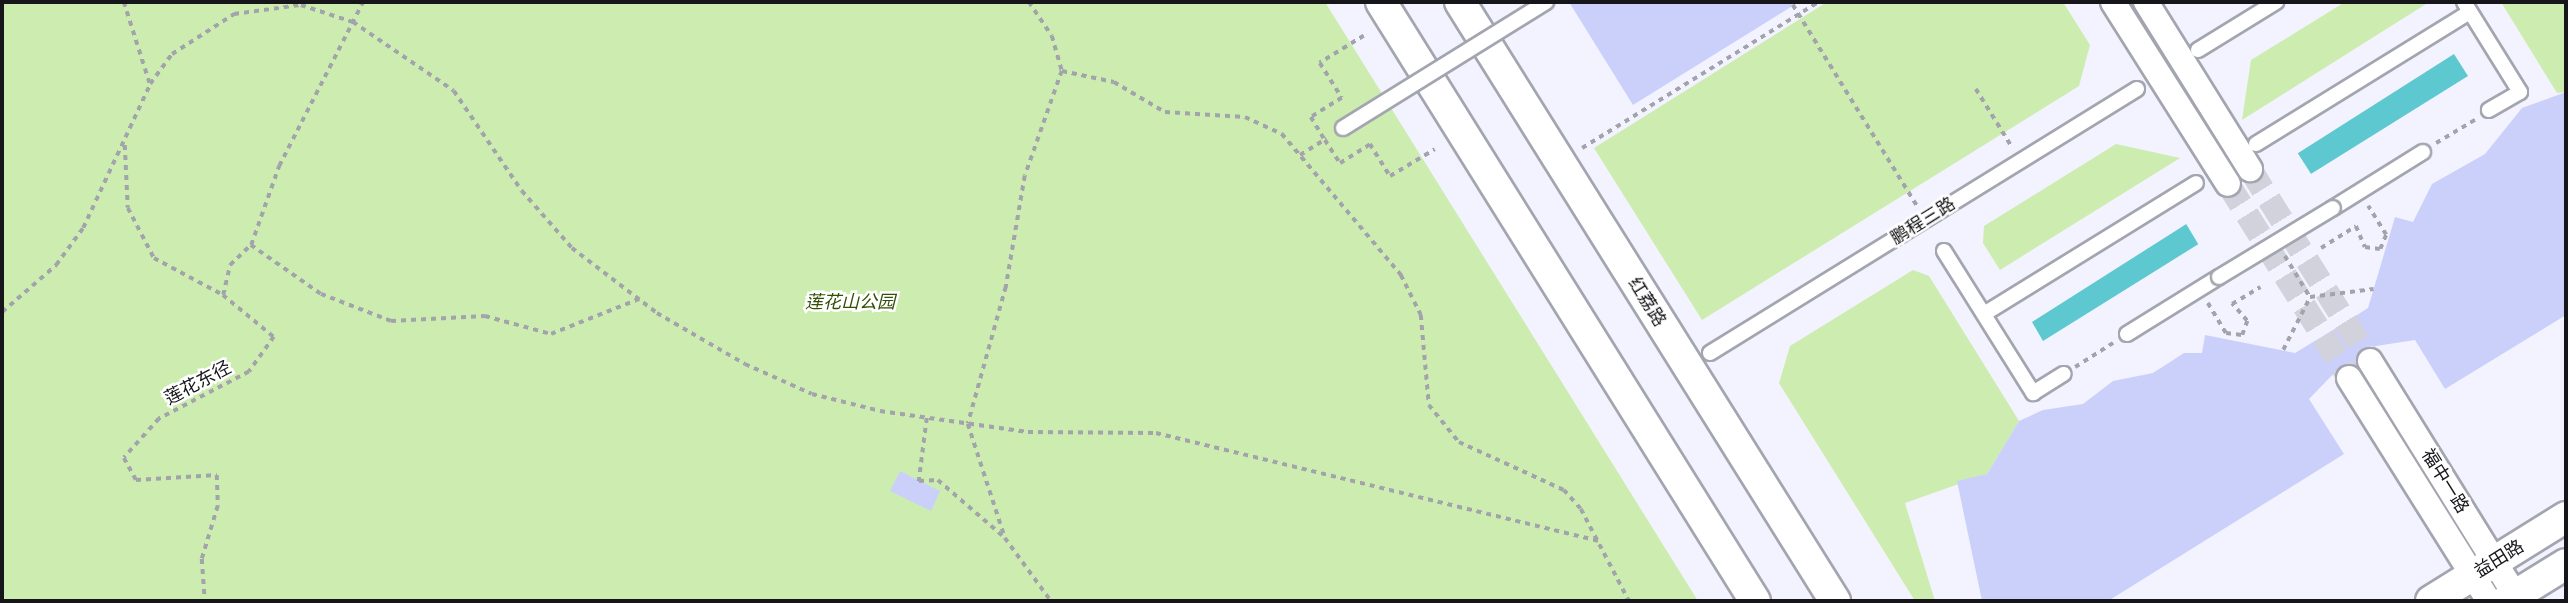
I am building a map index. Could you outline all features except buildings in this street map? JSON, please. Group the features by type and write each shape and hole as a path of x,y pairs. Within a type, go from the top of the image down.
{"main road":[{"path":"1381,2 1755,601"},
{"name":"红荔路","path":"1460,2 1835,601"},
{"name":"益田路","path":"2431,601 2566,517"},
{"path":"2507,600 2566,564"}],"street":[{"path":"1343,128 1546,2"},
{"path":"2113,2 2228,184"},
{"path":"2146,2 2250,169"},
{"path":"2198,50 2276,2"},
{"path":"2256,144 2467,7 2520,92 2489,110"},
{"name":"鹏程三路","path":"1710,353 2137,89"},
{"path":"2127,334 2423,152"},
{"path":"1984,314 2196,183"},
{"path":"1944,251 2032,393 2064,374"},
{"name":"福中一路","path":"2370,361 2484,568"},
{"name":"福中一路","path":"2349,378 2507,600"}],"path":[{"path":"124,2 150,84"},
{"path":"124,142 128,208 154,258 223,295 230,265 251,245 279,166 363,2"},
{"path":"1005,538 968,424 1006,287 1025,176 1062,71 1052,36 1029,2"},
{"path":"1582,148 1818,2"},
{"path":"2,312 63,256 124,142 150,84 172,54 204,28 234,14 300,3 353,22 454,91 522,191 572,248 639,299 745,364 812,394 927,418 1028,432 1156,433 1598,541"},
{"path":"1793,5 1925,219"},
{"path":"1364,36 1320,63 1342,98 1311,117 1340,163 1370,144 1390,176 1435,149"},
{"path":"1062,71 1114,82 1165,112 1253,120 1282,134 1401,275 1421,315 1429,405 1459,442 1564,490 1598,541 1629,601"},
{"path":"1976,89 2020,160"},
{"path":"2423,152 2489,110"},
{"path":"1300,155 1343,128"},
{"path":"2321,248 2356,226 2374,251 2386,235 2359,191"},
{"path":"2276,242 2310,297"},
{"path":"251,245 321,294 391,321 485,316 551,334 639,299"},
{"path":"2199,290 2226,333 2247,331 2232,304 2260,287"},
{"path":"2310,297 2374,289"},
{"name":"莲花东径","path":"205,601 202,558 218,506 218,475 136,480 124,458 159,419 248,372 274,337 223,295"},
{"path":"2283,350 2310,297"},
{"path":"2064,374 2127,334"},
{"path":"927,418 919,481 938,480 1005,538 1051,601"}],"green space":[{"name":"莲花山公园","path":"2,2 1325,2 1698,601 2,601"},
{"path":"1827,2 2063,2 2090,45 2079,86 1702,320 1594,148"},
{"path":"2345,2 2426,4 2242,120 2251,60"},
{"path":"2501,2 2566,2 2566,92 2557,93"},
{"path":"2116,144 2180,158 2000,270 1983,243 1984,226"},
{"path":"1913,270 1929,276 2019,421 1987,474 1905,503 1935,601 1915,601 1779,383 1790,346"}],"water":[{"path":"2454,54 2468,76 2043,341 2032,322"}],"pier":[{"path":"2297,152 2313,177 2200,247 2185,222"}],"tunnel":[{"path":"2250,169 2370,361"},
{"path":"2228,184 2349,378"}]}
